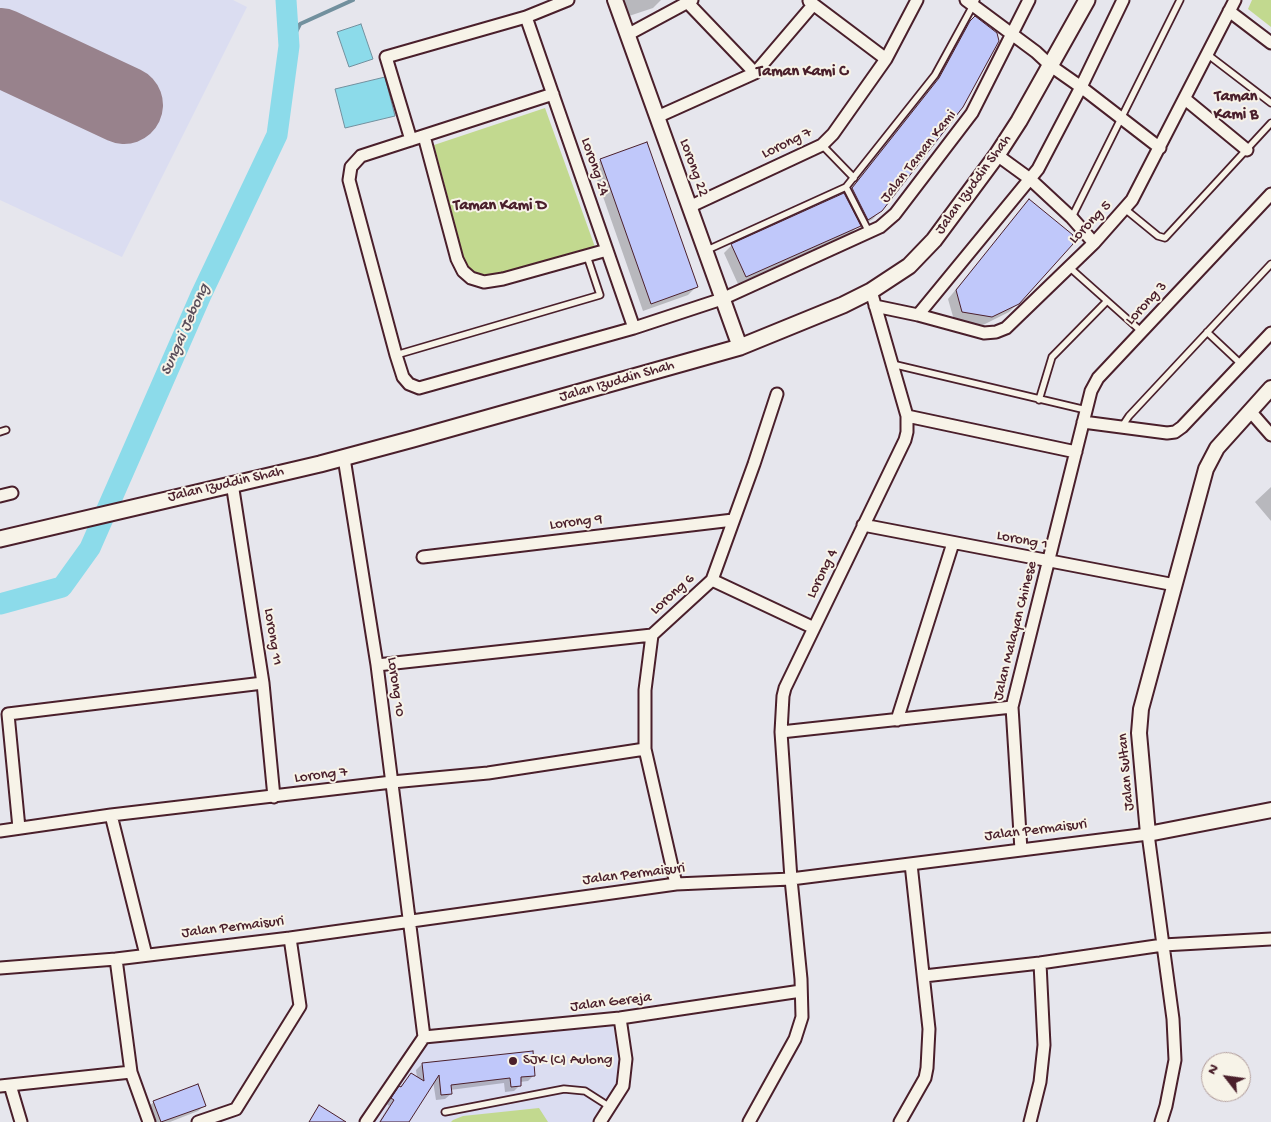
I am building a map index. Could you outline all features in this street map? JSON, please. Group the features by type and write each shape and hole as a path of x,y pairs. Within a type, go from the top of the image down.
{"main road":[{"name":"Jalan Izuddin Shah","path":"0,538 344,458 740,347 843,305 873,298 909,266 934,240 997,155 1051,66 1087,0"}],"street":[{"path":"411,140 386,57 526,16 568,0"},
{"name":"Lorong 22","path":"615,0 740,347"},
{"name":"Lorong 7","path":"689,207 822,145 833,134 886,59 917,0"},
{"name":"Jalan Taman Kami","path":"634,328 722,299 880,227 895,214 972,113 1028,0"},
{"path":"918,315 1030,179 1081,87 1123,0"},
{"name":"Lorong 5","path":"873,298 918,315 984,332 996,332 1006,328 1094,244 1138,191 1235,0"},
{"path":"627,35 690,1 755,73"},
{"path":"657,117 755,73 810,2 886,59"},
{"path":"971,2 1036,52 1051,66 1160,148"},
{"path":"1229,11 1271,43"},
{"name":"Lorong 24","path":"526,16 634,328"},
{"path":"553,94 361,156 351,167 349,180 403,377 409,384 419,388 634,328"},
{"path":"1185,99 1247,150"},
{"path":"424,136 457,259 463,271 471,278 484,282 503,279 607,250"},
{"path":"997,155 1030,179 1072,218 1094,244"},
{"name":"Lorong 3","path":"1076,452 1091,391 1098,378 1271,194"},
{"name":"Lorong 4","path":"751,1119 795,1039 802,1017 781,732 781,710 785,688 905,440 907,416 873,298"},
{"path":"1083,422 1167,433 1175,432 1182,427 1271,333"},
{"name":"Jalan Sultan","path":"1161,1122 1175,1060 1172,1019 1148,834 1139,722 1206,469 1217,448 1271,388"},
{"name":"Lorong 6","path":"676,884 645,749 645,690 652,635 712,580 777,394"},
{"path":"1250,411 1267,422 1271,435"},
{"path":"907,416 1076,452"},
{"name":"Jalan Malayan Chinese","path":"1021,850 1012,708 1076,452"},
{"name":"Lorong 10","path":"344,458 377,665 424,1037"},
{"name":"Lorong 11","path":"232,483 263,683 274,797"},
{"path":"0,496 12,493"},
{"name":"Lorong 9","path":"423,557 733,520"},
{"name":"Lorong 1","path":"863,526 1175,585"},
{"path":"897,720 954,543"},
{"path":"712,580 814,628"},
{"path":"377,665 652,635"},
{"path":"19,828 8,714 263,683"},
{"path":"781,732 1012,708"},
{"name":"Lorong 7","path":"0,830 392,782 488,773 645,749"},
{"name":"Jalan Permaisuri","path":"0,968 116,959 290,938 676,884 791,879 1148,834 1271,810"},
{"path":"111,815 146,955"},
{"path":"900,1122 920,1087 927,1068 929,1029 911,864"},
{"path":"198,1122 236,1109 300,1006 290,938"},
{"path":"924,976 1040,963 1163,945 1271,939"},
{"path":"116,959 131,1072 149,1122"},
{"path":"1030,1122 1040,1082 1044,1045 1040,963"},
{"name":"Jalan Gereja","path":"424,1037 620,1018 801,991"},
{"path":"600,1122 623,1086 626,1059 620,1018"},
{"path":"366,1122 424,1037"},
{"path":"21,1122 5,1085 131,1072"},
{"path":"751,1119 764,1122"}],"lane":[{"path":"1072,218 1180,0"},
{"path":"705,250 846,187 935,76 971,2"},
{"path":"1207,54 1271,103"},
{"path":"1125,209 1158,236 1165,238 1271,123"},
{"path":"822,145 854,178"},
{"path":"846,187 870,232"},
{"path":"396,355 517,321 600,295 587,256"},
{"path":"1121,428 1129,416 1271,264"},
{"path":"1069,266 1142,332"},
{"path":"1039,400 1052,357 1107,301"},
{"path":"1207,332 1241,364"},
{"path":"892,364 1086,410"},
{"path":"445,1112 564,1089 585,1091 610,1107"}],"shaded area":[{"path":"0,0 233,0 247,7 122,257 0,200"},
{"name":"SJK (C) Aulong","path":"613,1022 620,1080 593,1122 370,1122 421,1042"}],"green space":[{"path":"1252,0 1271,0 1271,27 1248,9"},
{"path":"545,108 595,247 486,277 475,273 466,266 434,145"},
{"path":"539,1108 548,1122 451,1122 463,1116"}],"water":[{"path":"361,24 373,59 349,67 337,32"},
{"path":"385,77 395,116 345,128 335,89"}],"building":[{"path":"975,16 997,33 999,41 963,107 882,211 868,220 852,188 939,78 970,21"},
{"path":"647,142 698,287 651,304 600,159"},
{"path":"844,193 861,226 746,277 731,244"},
{"path":"1029,199 1073,235 1073,244 1019,304 992,317 962,312 956,290"},
{"path":"533,1051 535,1076 521,1077 521,1086 511,1087 510,1078 451,1085 452,1094 441,1095 439,1075 409,1122 380,1122 394,1100 391,1098 411,1073 424,1081 422,1063"},
{"path":"198,1084 206,1106 161,1122 153,1101"},
{"path":"319,1105 346,1122 309,1122"}],"waterway":[{"name":"Sungai Jebong","path":"0,604 62,587 90,548 201,295 277,135 289,46 286,0"},
{"path":"289,46 300,24 353,0"}],"runway":[{"path":"0,47 124,105"}],"place":[{"name":"SJK (C) Aulong","path":"513,1061"}],"district":[{"name":"Taman Kami C","path":"802,73"},
{"name":"Taman Kami B","path":"1236,107"},
{"name":"Taman Kami D","path":"500,207"}]}
